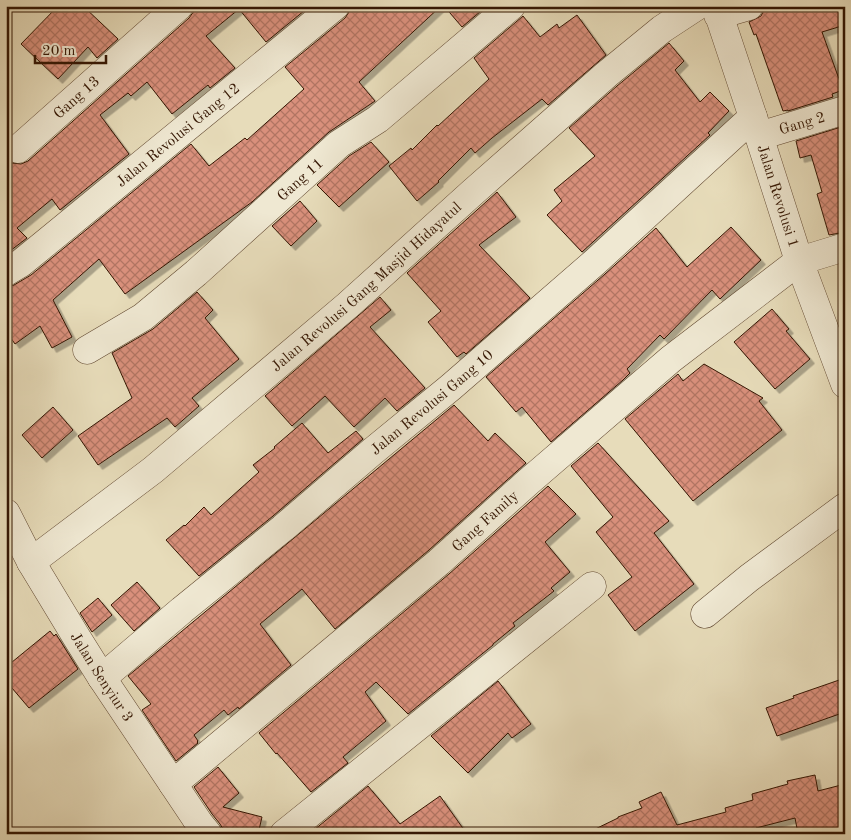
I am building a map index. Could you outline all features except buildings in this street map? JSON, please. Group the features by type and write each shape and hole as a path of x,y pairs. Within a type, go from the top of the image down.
{"street":[{"name":"Gang 13","path":"18,149 179,6"},
{"name":"Jalan Revolusi Gang 12","path":"14,267 335,6"},
{"name":"Gang 11","path":"87,350 143,317 196,273 339,144 378,119 510,6"},
{"name":"Jalan Revolusi Gang Masjid Hidayatul","path":"31,562 153,470 348,305 607,74 662,29 710,9 749,6"},
{"name":"Jalan Revolusi 1","path":"710,9 756,127 799,261 845,384"},
{"name":"Gang 2","path":"756,127 845,110"},
{"name":"Jalan Revolusi Gang 10","path":"102,678 452,387 595,262 756,127"},
{"path":"799,261 845,247"},
{"name":"Gang Family","path":"173,784 439,562 528,482 671,359 799,261"},
{"path":"705,614 749,578 845,507"},
{"name":"Jalan Senyiur 3","path":"6,513 31,562 102,678 208,834"},
{"path":"284,834 592,586"}]}
